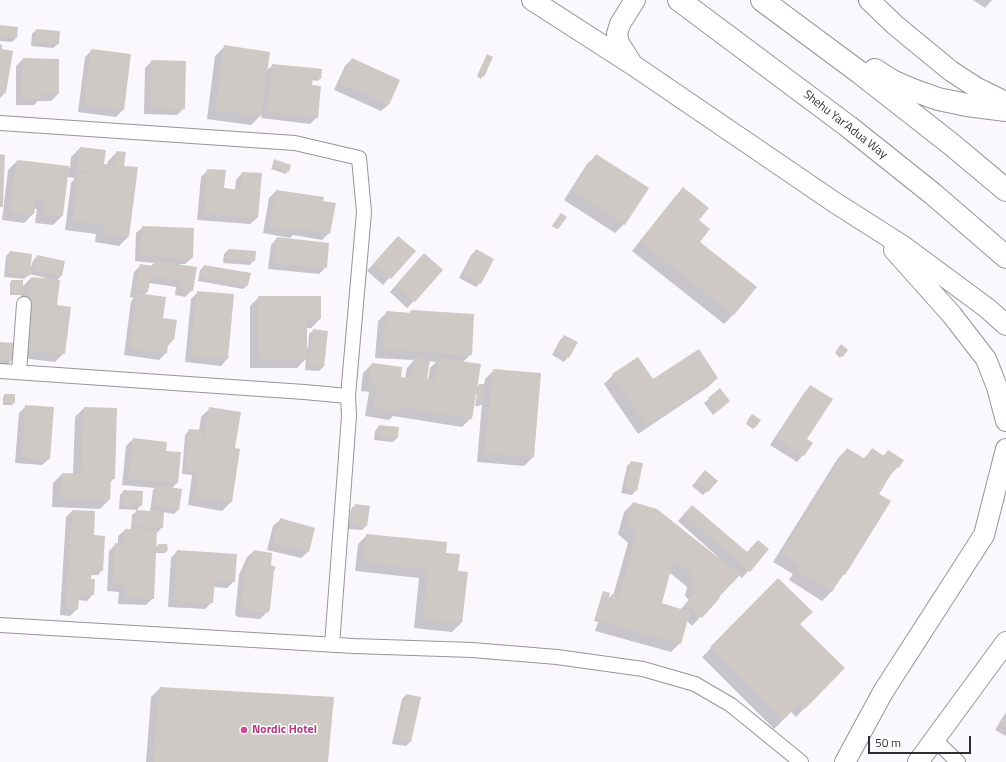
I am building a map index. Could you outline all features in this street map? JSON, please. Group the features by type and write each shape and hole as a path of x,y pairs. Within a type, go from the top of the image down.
{"highway":[{"name":"Shehu Yar'Adua Way","path":"681,2 849,127 933,194 1006,257"},
{"path":"768,5 823,37 892,81 938,98 1006,110"},
{"path":"768,5 859,72 951,144 1006,190"}],"street":[{"path":"532,0 634,66 875,230 903,246 977,301 1006,325"},
{"path":"634,66 619,43 617,34 620,24 635,0"},
{"path":"869,0 895,25 951,71 977,88 1006,102"},
{"path":"0,123 295,143 359,158 364,212 348,396 349,416 332,645"},
{"path":"875,230 957,321 986,360 997,388 1006,421"},
{"path":"957,321 977,301"},
{"path":"19,372 24,304"},
{"path":"0,371 348,396"},
{"path":"845,762 883,692 984,535 1006,449"},
{"path":"0,625 332,645 480,650 557,657 643,669 695,684 731,705 801,762"},
{"path":"918,762 1006,642"},
{"path":"935,740 958,762"}],"building":[{"path":"0,25 18,27 17,38 0,37"},
{"path":"36,29 60,31 59,44 34,42"},
{"path":"0,44 2,45 2,49 13,51 6,93 0,92"},
{"path":"224,45 270,52 261,116 216,110"},
{"path":"91,49 131,54 124,110 84,105"},
{"path":"487,54 493,57 484,77 478,74"},
{"path":"23,58 59,59 59,94 42,94 41,99 22,99"},
{"path":"352,58 400,80 389,105 340,83"},
{"path":"151,60 186,61 185,109 150,108"},
{"path":"272,64 322,69 321,79 313,78 312,85 321,86 318,118 267,112"},
{"path":"80,147 106,150 104,164 115,165 116,151 126,152 124,166 138,167 129,237 103,234 105,225 73,221 79,172 89,174 89,170 77,169"},
{"path":"0,154 5,155 3,207 0,207"},
{"path":"596,154 649,188 625,225 573,191"},
{"path":"274,159 291,165 289,172 272,167"},
{"path":"17,160 69,166 63,216 43,214 45,200 36,199 34,214 10,212"},
{"path":"207,169 226,170 224,188 241,190 242,172 262,173 258,218 204,213"},
{"path":"683,187 709,208 699,220 710,229 700,242 757,287 734,315 640,241"},
{"path":"276,190 324,197 323,201 336,203 330,234 298,228 297,231 269,226"},
{"path":"561,213 567,217 559,228 553,224"},
{"path":"142,226 194,228 193,258 141,255"},
{"path":"398,236 416,251 391,279 373,264"},
{"path":"277,237 329,243 327,268 274,262"},
{"path":"228,249 256,251 255,261 227,259"},
{"path":"476,249 494,259 481,284 463,274"},
{"path":"10,251 32,254 30,276 8,273"},
{"path":"424,253 443,270 415,302 396,285"},
{"path":"37,255 65,261 62,276 34,270"},
{"path":"155,261 197,267 193,291 181,289 182,281 151,276 148,292 136,290 140,264 154,266"},
{"path":"204,265 251,273 248,285 201,277"},
{"path":"31,277 60,280 57,305 71,307 65,354 22,349"},
{"path":"11,280 23,280 23,293 11,293"},
{"path":"197,291 234,294 228,359 191,356"},
{"path":"137,293 166,297 163,318 177,320 174,340 169,339 167,353 130,348"},
{"path":"258,296 321,296 321,319 307,319 307,359 259,359"},
{"path":"411,310 474,314 472,355 384,349 386,311 411,313"},
{"path":"313,329 328,331 324,367 309,366"},
{"path":"564,335 578,342 569,358 555,351"},
{"path":"0,342 14,343 13,360 0,360"},
{"path":"841,344 848,350 843,357 836,351"},
{"path":"699,349 718,378 647,425 612,374 638,357 653,379"},
{"path":"415,358 430,360 427,379 435,380 439,358 481,364 472,419 400,407 399,412 374,408 378,383 369,382 372,363 402,367 401,377 412,379"},
{"path":"493,369 541,373 534,457 485,453"},
{"path":"479,384 484,384 482,405 477,404"},
{"path":"810,385 833,399 807,439 813,443 804,456 776,438"},
{"path":"720,388 730,401 718,411 708,398"},
{"path":"4,394 15,394 15,403 4,403"},
{"path":"25,405 54,407 50,459 22,457"},
{"path":"84,407 117,408 115,479 111,479 110,500 61,498 62,473 81,474"},
{"path":"209,407 241,412 235,448 240,449 232,502 196,497"},
{"path":"752,414 761,420 755,428 747,421"},
{"path":"379,425 399,427 398,438 378,436"},
{"path":"189,429 203,430 200,471 186,470"},
{"path":"133,438 167,442 166,451 181,452 178,483 129,478"},
{"path":"847,448 865,459 872,448 884,456 888,450 904,460 899,468 896,466 879,494 891,501 845,575 843,574 832,592 797,571 801,565 782,553"},
{"path":"631,461 643,463 637,491 625,488"},
{"path":"705,470 718,481 708,492 696,481"},
{"path":"157,485 182,489 179,510 154,506"},
{"path":"123,490 143,491 142,506 123,505"},
{"path":"633,502 657,509 740,575 702,618 686,603 697,590 693,587 696,578 674,559 662,603 690,612 681,644 604,622 612,594 619,596 637,533 627,525"},
{"path":"355,504 370,506 367,526 352,524"},
{"path":"692,505 747,552 758,540 769,549 750,572 684,514"},
{"path":"72,510 95,511 94,535 105,536 103,571 93,571 93,541 91,579 95,579 94,595 79,593 78,610 66,609"},
{"path":"136,510 164,512 163,528 135,526"},
{"path":"280,518 315,528 309,552 273,543"},
{"path":"125,529 157,530 154,599 125,597 125,585 113,585 115,543 124,543"},
{"path":"366,534 447,542 446,553 460,554 458,571 468,572 462,623 423,619 428,569 363,562"},
{"path":"158,544 167,544 168,551 158,552"},
{"path":"177,550 237,554 235,582 215,580 213,603 174,600"},
{"path":"254,550 272,553 271,565 276,567 274,571 270,609 268,613 241,608 246,568"},
{"path":"778,578 813,612 800,624 845,668 805,709 800,703 783,720 710,647"},
{"path":"603,591 610,593 603,621 596,619"},
{"name":"Nordic Hotel","path":"160,687 334,697 328,762 154,762"},
{"path":"406,694 421,697 411,742 396,739"},
{"path":"1006,715 1006,726 1001,723"}],"place":[{"name":"Nordic Hotel","path":"244,730"}]}
